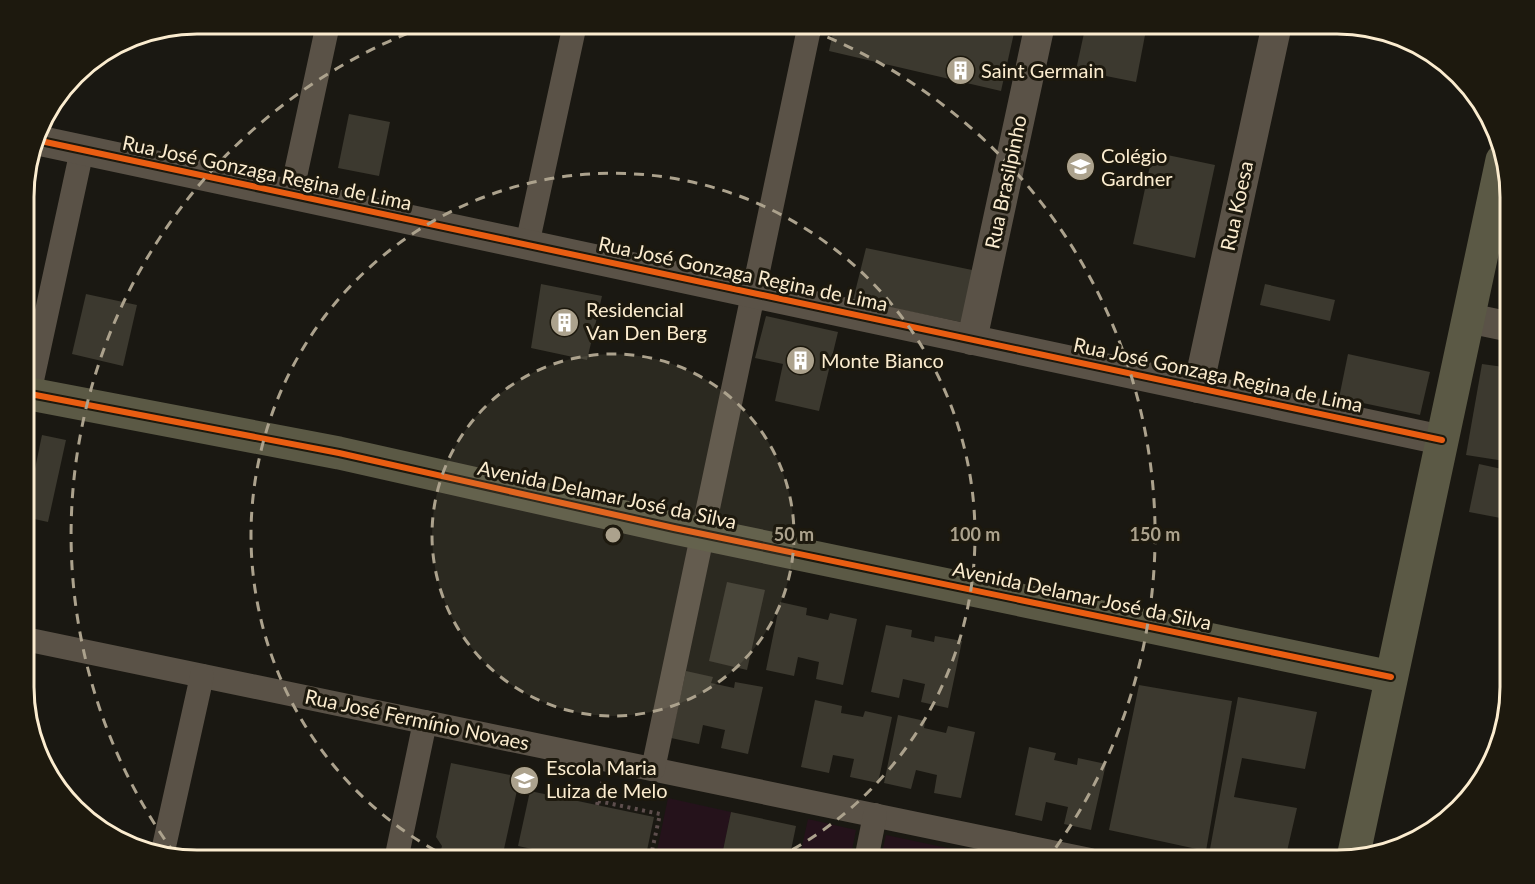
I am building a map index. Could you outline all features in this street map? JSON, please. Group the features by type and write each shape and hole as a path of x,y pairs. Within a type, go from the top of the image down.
{"main road":[{"path":"1355,848 1498,176"},
{"name":"Avenida Delamar José da Silva","path":"34,399 339,453 704,534 1391,677"}],"street":[{"path":"291,195 326,34"},
{"path":"527,245 574,34"},
{"path":"653,769 808,34"},
{"name":"Rua Brasilpinho","path":"972,340 1038,34"},
{"name":"Rua Koesa","path":"1198,388 1275,34"},
{"name":"Rua José Gonzaga Regina de Lima","path":"44,142 1442,440"},
{"path":"34,366 82,150"},
{"path":"1468,318 1500,325"},
{"name":"Rua José Fermínio Novaes","path":"34,641 1039,849"},
{"path":"165,846 201,676"},
{"path":"398,850 425,722"},
{"path":"868,849 875,815"}],"path":[{"path":"603,780 598,803 660,814 652,850"}],"shaded area":[{"path":"668,798 731,812 723,850 657,850"},
{"path":"808,819 856,830 852,849 801,849"},
{"path":"886,835 954,849 883,849"}],"building":[{"name":"Saint Germain","path":"833,34 1014,34 1001,91 829,51"},
{"path":"1084,34 1145,34 1136,82 1076,70"},
{"path":"349,114 390,122 379,176 338,168"},
{"path":"1153,152 1215,165 1195,258 1133,244"},
{"path":"866,248 977,271 966,323 853,300"},
{"name":"Residencial Van Den Berg","path":"541,284 602,296 587,360 531,348"},
{"path":"1265,284 1335,300 1330,321 1260,305"},
{"path":"86,294 137,305 123,366 72,354"},
{"name":"Monte Bianco","path":"766,316 838,332 819,411 775,401 783,364 755,358"},
{"path":"1348,354 1430,372 1420,415 1339,398"},
{"path":"1482,364 1500,366 1500,460 1466,455"},
{"path":"42,435 66,440 48,522 34,519 34,474"},
{"path":"1479,464 1500,469 1500,518 1469,512"},
{"path":"727,582 765,590 747,670 709,661"},
{"path":"780,602 807,608 806,615 828,620 830,613 857,619 843,685 816,679 819,662 798,657 794,676 766,670"},
{"path":"886,625 912,630 911,637 934,642 935,636 962,641 948,708 921,702 925,684 903,679 899,698 871,692"},
{"path":"686,671 713,677 711,683 734,688 735,682 763,687 748,754 721,748 725,730 703,725 699,744 671,738"},
{"path":"1139,685 1232,701 1206,849 1109,830"},
{"path":"1238,697 1317,712 1305,769 1242,758 1234,797 1297,808 1288,849 1210,849"},
{"path":"815,700 842,706 841,713 863,717 865,711 892,717 878,783 850,777 854,759 833,755 829,773 801,767"},
{"path":"898,715 925,721 924,728 946,733 948,726 975,732 961,798 934,793 937,775 916,770 911,789 884,783"},
{"path":"1029,747 1056,753 1054,760 1077,765 1078,758 1106,764 1091,830 1064,824 1068,807 1046,802 1042,821 1015,815"},
{"path":"451,763 520,777 504,849 441,850 442,846 436,837"},
{"path":"530,791 654,817 647,850 535,850 518,846"},
{"path":"731,812 796,826 791,849 723,850"}],"cycle path":[{"path":"44,142 1442,440"},
{"path":"34,395 339,453 674,528 1391,677"}],"place":[{"name":"Saint Germain","path":"960,71"},
{"name":"Colégio Gardner","path":"1080,167"},
{"name":"Residencial Van Den Berg","path":"565,322"},
{"name":"Monte Bianco","path":"800,361"},
{"name":"Escola Maria Luiza de Melo","path":"525,780"}]}
